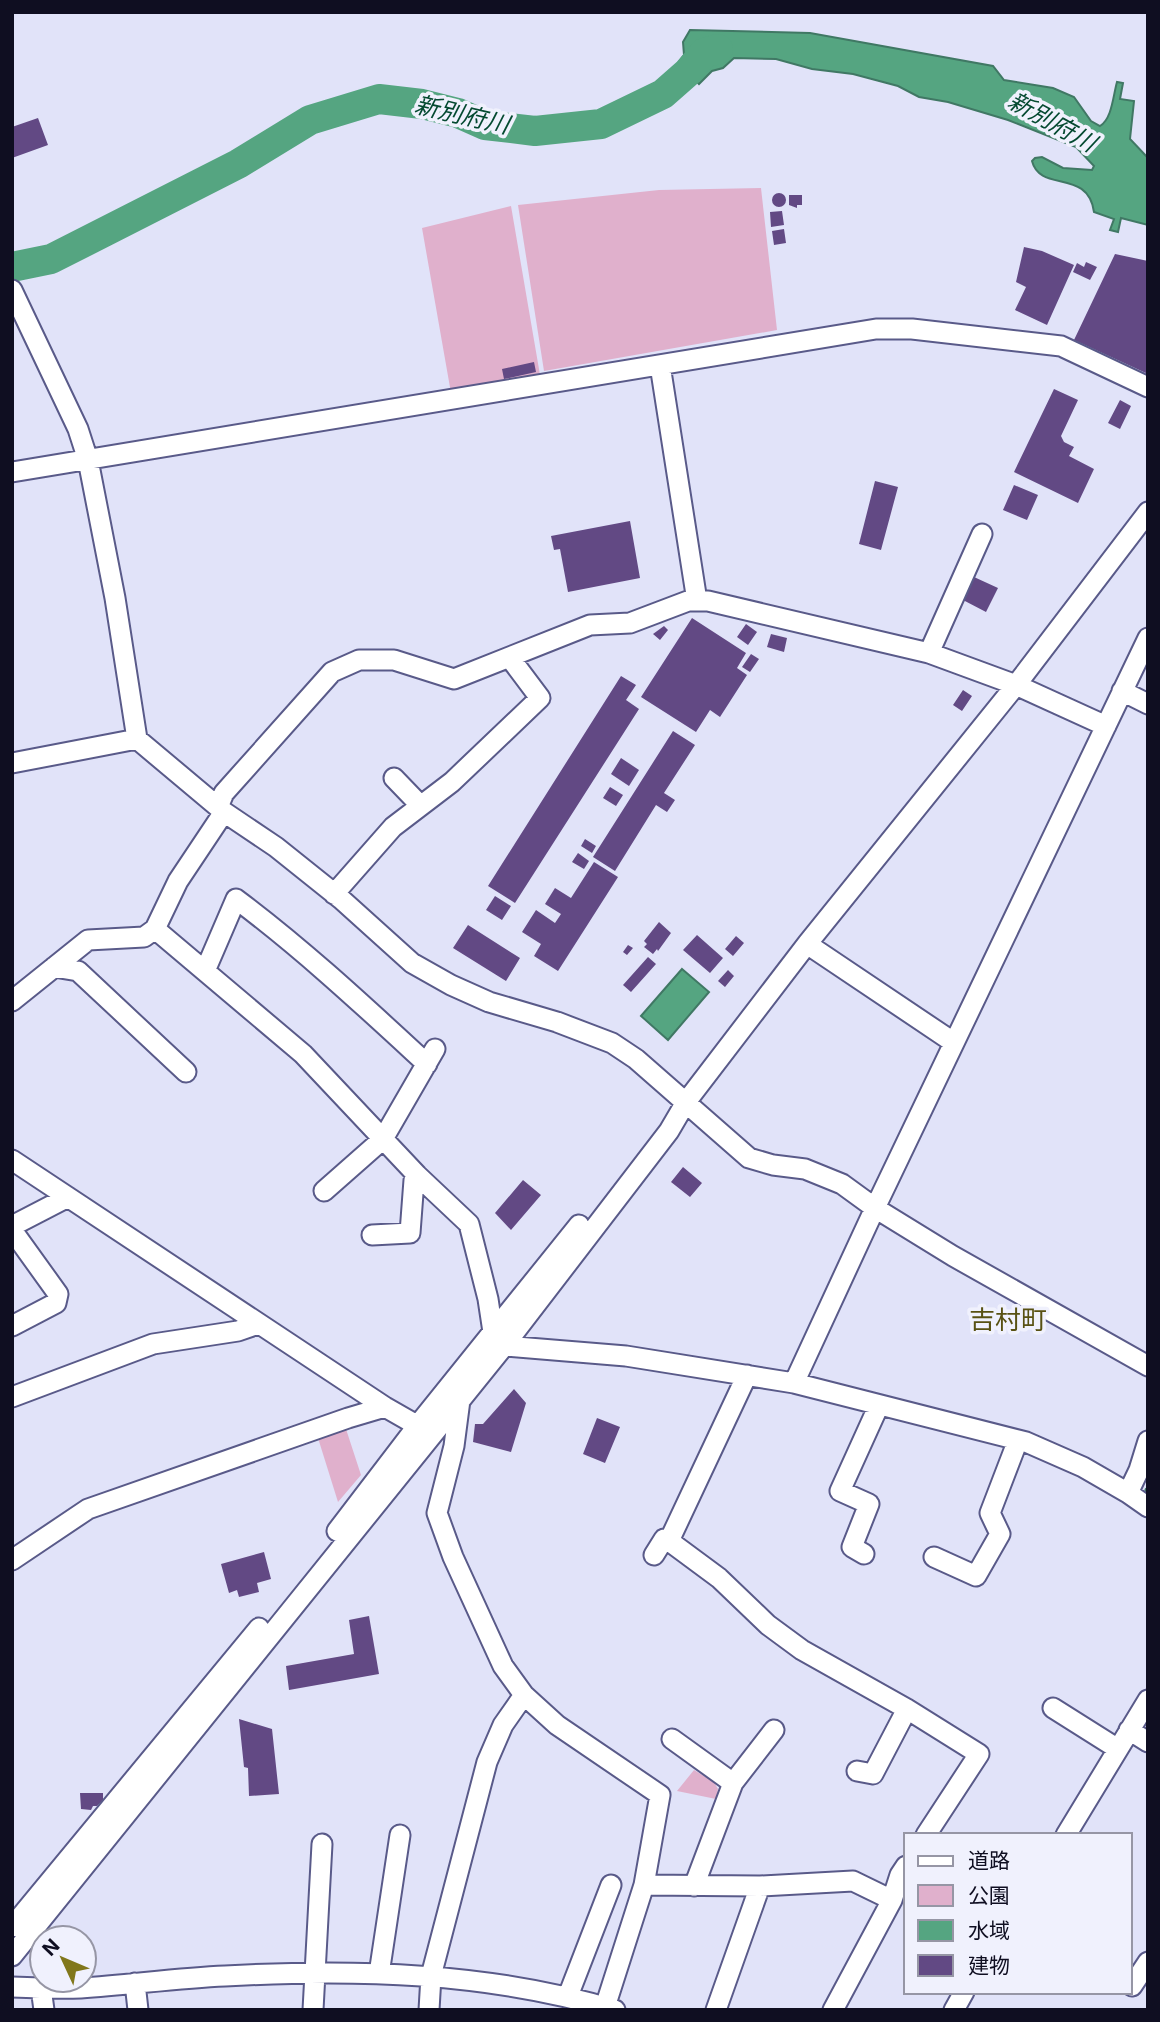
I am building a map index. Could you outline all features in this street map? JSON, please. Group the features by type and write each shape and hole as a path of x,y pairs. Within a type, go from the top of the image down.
{"street":[{"path":"12,290 78,429 88,460 115,598 137,739 221,810 276,847 334,894 412,963 489,1003 557,1022 612,1043 636,1059 749,1158 773,1165 805,1169 842,1184 874,1208 953,1256 1148,1366"},
{"path":"12,472 876,329 912,329 1061,346 1148,387"},
{"path":"660,365 696,601"},
{"path":"12,1956 498,1339 663,1123 685,1102 807,944 1016,685 1148,512"},
{"path":"929,653 982,534"},
{"path":"12,1001 88,940 144,937 155,929 177,881 221,810 224,793 332,672 359,660 394,660 454,679 590,625 630,623 688,601 708,601 929,653 1016,685 1105,726"},
{"path":"794,1383 874,1208 1148,638"},
{"path":"334,894 393,827 452,782 540,698 510,658"},
{"path":"1122,691 1148,704"},
{"path":"12,763 137,739"},
{"path":"394,778 420,806"},
{"path":"205,971 236,899 431,1056 383,1139 324,1191"},
{"path":"12,1927 425,1430 460,1399 498,1339 469,1224 417,1175 303,1054 155,929"},
{"path":"807,944 953,1042"},
{"path":"54,967 78,971 186,1072"},
{"path":"12,1160 384,1407 425,1430"},
{"path":"372,1235 410,1233 414,1180 417,1175"},
{"path":"12,1326 56,1303 58,1294 12,1228 68,1197"},
{"path":"12,1397 153,1344 238,1331 258,1324"},
{"path":"498,1339 794,1383 1018,1440 1083,1467 1148,1507"},
{"path":"669,1541 747,1374"},
{"path":"98,1986 225,1976 431,1976 568,1996 610,2008 644,1885 660,1795 557,1725 524,1695 503,1666 453,1557 437,1513 454,1446 460,1399"},
{"path":"864,1554 852,1547 869,1504 840,1491 879,1405"},
{"path":"12,1560 88,1509 384,1407"},
{"path":"934,1557 976,1576 1000,1534 990,1513 1018,1440"},
{"path":"1128,1493 1148,1441"},
{"path":"654,1555 664,1539 669,1541 719,1578 768,1625 802,1650 907,1709 979,1754 927,1833"},
{"path":"429,2010 431,1976 487,1762 503,1725 524,1695"},
{"path":"1067,1833 1148,1700"},
{"path":"1053,1708 1118,1749"},
{"path":"857,1771 873,1774 907,1709"},
{"path":"694,1886 733,1783 774,1730"},
{"path":"1129,1730 1148,1742"},
{"path":"671,1739 733,1783"},
{"path":"379,1974 400,1835"},
{"path":"313,2010 322,1844"},
{"path":"833,2010 904,1874"},
{"path":"644,1885 760,1886 853,1881 891,1900"},
{"path":"568,1996 611,1885"},
{"path":"716,2010 760,1886"},
{"path":"1137,1988 1148,1962"},
{"path":"135,1983 138,2010"},
{"path":"954,2010 963,1994"}],"green space":[{"path":"761,188 777,330 544,371 518,205 659,190"},
{"path":"511,206 540,375 451,393 422,228"},
{"path":"346,1429 361,1475 338,1502 318,1438"},
{"path":"694,1770 714,1782 718,1789 716,1799 677,1791"}],"water":[{"path":"690,30 810,33 993,66 1004,80 1053,88 1074,97 1091,121 1100,126 1110,113 1117,82 1123,83 1120,99 1134,101 1130,139 1148,158 1148,225 1121,218 1118,232 1110,230 1114,219 1094,212 1090,198 1083,190 1044,176 1037,171 1032,161 1042,157 1063,168 1092,170 1094,166 1076,147 1008,120 948,102 919,97 898,86 853,74 812,69 776,59 734,58 723,68 712,71 699,84 678,63 684,55 683,42"},
{"path":"682,969 709,992 668,1040 641,1016"}],"building":[{"path":"38,118 48,145 12,158 12,127"},
{"path":"776,193 782,193 786,200 782,207 776,207 772,203 772,197"},
{"path":"789,195 802,195 802,205 797,205 797,208 789,205"},
{"path":"782,211 784,225 771,227 770,212"},
{"path":"784,229 786,243 774,245 772,231"},
{"path":"1024,247 1042,251 1074,265 1047,325 1015,310 1026,287 1016,282"},
{"path":"1115,254 1148,261 1148,374 1074,340"},
{"path":"1086,262 1097,267 1090,280 1073,272 1077,263 1084,267"},
{"path":"534,362 536,372 504,379 502,369"},
{"path":"1054,389 1078,400 1061,436 1064,442 1074,447 1069,456 1094,469 1078,503 1014,472"},
{"path":"1120,400 1131,406 1120,429 1108,423"},
{"path":"875,481 898,487 881,550 859,544"},
{"path":"1014,485 1038,495 1027,520 1003,510"},
{"path":"630,521 640,578 568,592 560,549 554,550 551,536"},
{"path":"974,577 998,588 986,612 963,600"},
{"path":"692,618 746,653 737,668 747,675 720,717 710,710 696,732 641,697"},
{"path":"746,624 757,632 748,645 737,637"},
{"path":"664,626 668,630 660,640 653,634"},
{"path":"771,634 787,638 784,652 767,647"},
{"path":"751,654 759,659 750,672 742,667"},
{"path":"621,676 636,685 626,700 639,709 515,903 488,886"},
{"path":"963,690 972,696 962,711 953,705"},
{"path":"673,731 695,745 664,793 675,800 667,812 656,805 615,871 593,857"},
{"path":"621,758 639,770 629,786 611,774"},
{"path":"610,787 623,795 616,806 603,798"},
{"path":"585,839 596,846 592,853 581,846"},
{"path":"578,853 589,861 584,869 572,862"},
{"path":"594,862 618,877 558,971 534,956 541,944 522,932 536,910 555,923 561,914 545,904 555,888 571,898"},
{"path":"495,896 511,906 502,920 486,910"},
{"path":"659,922 671,933 653,954 644,947 647,944 644,941"},
{"path":"468,925 520,958 506,981 453,948"},
{"path":"697,935 723,958 710,973 683,950"},
{"path":"736,936 744,943 733,956 725,949"},
{"path":"628,945 633,948 627,955 623,952"},
{"path":"648,957 656,964 631,992 623,985"},
{"path":"728,970 734,976 725,987 718,981"},
{"path":"683,1167 702,1183 690,1197 671,1182"},
{"path":"523,1180 541,1195 511,1230 495,1213"},
{"path":"514,1389 526,1403 511,1452 473,1442 475,1424 483,1424"},
{"path":"597,1418 620,1427 605,1463 583,1454"},
{"path":"264,1552 271,1579 257,1583 259,1592 239,1597 237,1590 229,1593 221,1564"},
{"path":"369,1616 379,1674 289,1690 286,1666 354,1654 349,1620"},
{"path":"239,1719 272,1729 279,1794 249,1796 248,1768 244,1767"},
{"path":"80,1793 103,1793 103,1800 91,1810 81,1809"}],"waterway":[{"name":"新別府川","path":"12,267 51,259 238,164 310,120 379,99 422,104 458,113 485,125 535,131 601,124 663,94 688,72 704,53 718,49"}],"district":[{"name":"吉村町","path":"1008,1320"}]}
